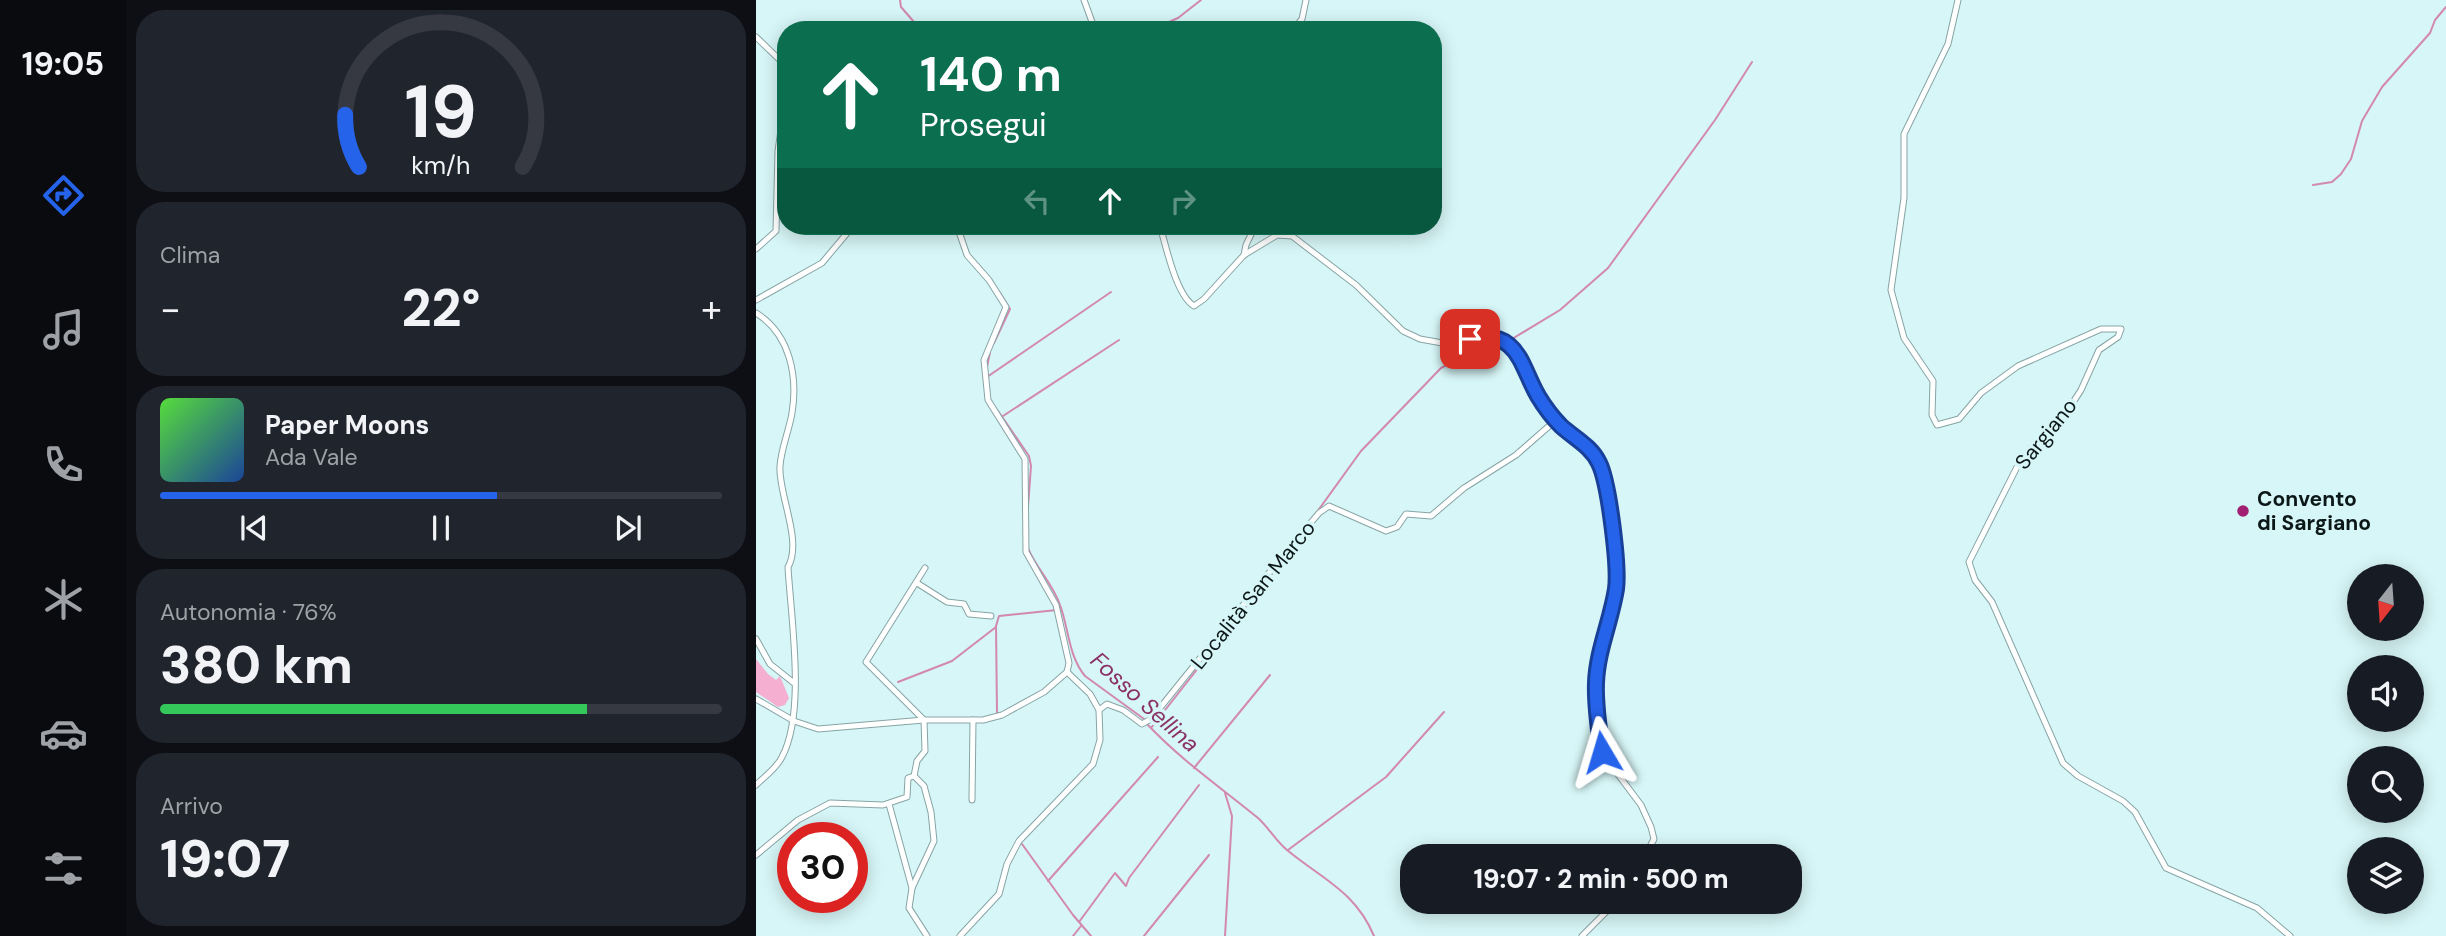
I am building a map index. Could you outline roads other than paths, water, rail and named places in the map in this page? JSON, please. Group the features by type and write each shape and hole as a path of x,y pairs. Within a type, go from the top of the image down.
{"street":[{"path":"1084,0 1092,21"},
{"path":"1300,21 1306,0"},
{"name":"Sargiano","path":"1958,0 1948,44 1904,134 1905,198 1891,290 1904,338 1933,381 1932,415 1937,425 1959,419 1981,393 2018,366 2101,329 2121,329 2118,337 2099,350 2081,390 2068,410 2034,444 2017,467 1969,562 1975,580 1992,602 2063,763 2078,776 2123,801 2135,811 2166,868 2257,908 2290,936"},
{"path":"756,37 777,57"},
{"path":"756,249 776,231 777,191"},
{"path":"756,300 822,263 845,235"},
{"path":"756,699 794,721 813,728 924,720 990,719 1044,692 1067,672 1069,663 1056,605 1026,552 1025,459 988,400 985,390 984,360 1006,312 1005,302 967,255 960,235"},
{"path":"1163,235 1180,288 1189,303 1194,306 1204,299 1244,255 1277,235"},
{"path":"1244,255 1252,235"},
{"path":"1289,235 1356,285 1403,331 1420,339 1448,344 1484,336 1502,341 1517,350 1537,394 1556,420 1593,452 1603,473 1618,565 1616,591 1596,683 1602,752 1641,805 1651,827 1654,839 1651,844"},
{"path":"756,313 778,332 793,372 792,411 780,467 791,541 791,562 788,567 794,721 784,754 777,766 758,781"},
{"name":"Località San Marco","path":"1098,710 1107,704 1116,706 1142,724 1151,719 1304,531 1329,506 1386,531 1397,527 1406,514 1431,516 1464,488 1516,455 1556,420"},
{"path":"914,776 917,761 925,751 924,720 866,662 925,568"},
{"path":"917,583 947,602 964,604 969,614 990,617"},
{"path":"756,639 770,664 794,683"},
{"path":"960,936 999,894 1007,864 1019,841 1093,764 1100,740 1098,710 1090,694 1067,672"},
{"path":"972,800 973,720"},
{"path":"756,855 798,820 830,803 854,806 889,804 906,797 908,778 914,776"},
{"path":"914,776 924,786 931,812 934,841 912,888 909,908 927,936"},
{"path":"889,804 912,888"},
{"path":"1582,936 1604,914"}],"waterway":[{"name":"Fosso Sellina","path":"900,0 901,7 913,21"},
{"path":"1171,21 1201,0"},
{"path":"2313,185 2332,182 2341,174 2351,159 2362,121 2382,87 2430,33 2435,20 2446,7"},
{"path":"1507,342 1560,310 1608,268 1715,120 1752,62"},
{"path":"987,377 1111,292"},
{"name":"Fosso Sellina","path":"994,343 1010,309 1000,293"},
{"path":"1003,416 1119,340"},
{"path":"1317,512 1361,451 1441,368 1472,352 1502,345"},
{"name":"Fosso Sellina","path":"987,367 990,352"},
{"name":"Fosso Sellina","path":"998,411 1029,456 1031,466 1028,507"},
{"name":"Fosso Sellina","path":"1028,548 1057,597 1079,668 1085,676 1144,719"},
{"path":"1151,728 1286,556"},
{"path":"997,713 996,626 999,616 1057,610"},
{"path":"898,682 952,661 996,627"},
{"path":"1194,768 1270,675"},
{"path":"1288,850 1386,777 1444,712"},
{"path":"1147,724 1187,761 1258,818 1287,850 1347,897 1374,936"},
{"path":"1048,881 1158,757"},
{"path":"1079,922 1115,873 1126,886 1129,878 1199,785"},
{"name":"Fosso Sellina","path":"1225,793 1232,816 1225,936"},
{"path":"1022,844 1091,936"},
{"path":"1144,936 1209,855"},
{"path":"1073,936 1081,926"}],"place":[{"name":"Convento di Sargiano","path":"2243,511"}]}
